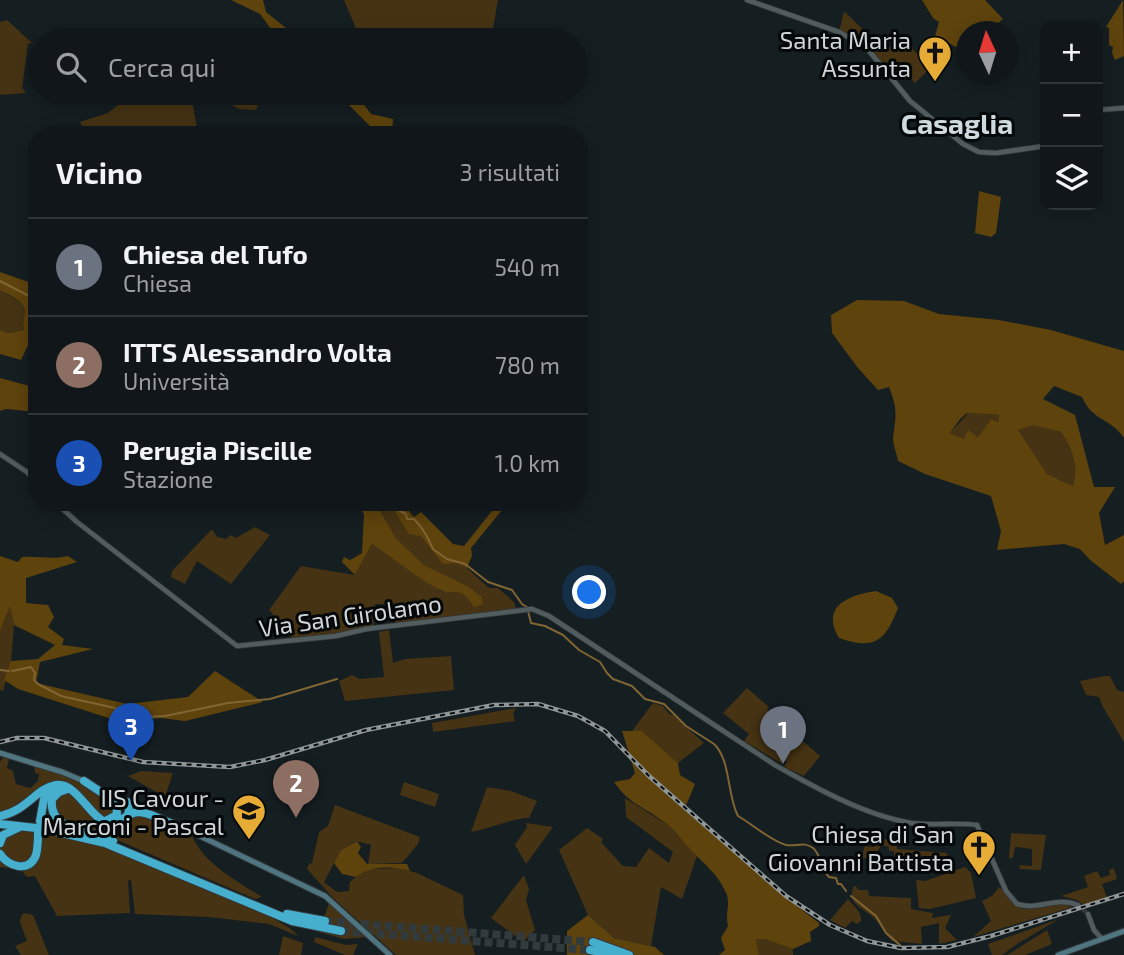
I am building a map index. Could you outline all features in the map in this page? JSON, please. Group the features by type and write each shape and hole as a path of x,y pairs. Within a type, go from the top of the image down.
{"highway":[{"path":"84,781 113,799 118,811"},
{"path":"0,820 21,809 52,786 64,785 103,821 113,823 139,812 179,826"},
{"path":"40,821 47,796 58,789 70,790"},
{"path":"70,790 59,792 52,799 52,812 65,826 104,837 299,923 341,931"},
{"path":"103,821 115,818 127,802"},
{"path":"127,802 127,817"},
{"path":"0,820 105,843 188,874"},
{"path":"0,820 66,829 115,842"},
{"path":"0,843 4,835 13,828 66,833"},
{"path":"0,854 12,865 24,866 30,863 37,852 38,832"},
{"path":"246,899 283,913 325,921"},
{"path":"614,955 592,946 629,955"}],"main road":[{"path":"0,753 84,781 325,896 390,955"},
{"path":"1060,955 1124,933"},
{"path":"1071,955 1075,951 1124,933"}],"street":[{"path":"747,0 839,32 866,47 910,101 967,146 991,154 1040,147"},
{"path":"1103,110 1124,108"},
{"path":"0,454 28,473"},
{"name":"Via San Girolamo","path":"65,511 237,646 336,636 366,629 521,610 532,609 549,615 775,765 801,779 889,817 913,823 977,825 1006,891 1017,904 1031,907 1062,900 1077,905"},
{"path":"1087,915 1094,930 1103,939"},
{"path":"1092,943 1094,930"}],"shaded area":[{"path":"231,0 263,0 266,12 286,28 270,28 260,14"},
{"path":"344,0 498,0 493,28 356,28"},
{"path":"922,0 985,0 1003,19 956,21 956,47 935,36 939,22 933,18"},
{"path":"1123,0 1124,56 1115,60 1113,47 1109,45 1109,28 1106,27"},
{"path":"844,11 885,51 901,36 930,68 915,83 902,69 891,77 866,47 839,32"},
{"path":"7,20 28,39 22,88 26,93 0,95 0,22"},
{"path":"118,105 193,105 196,126 82,126 80,122 108,113"},
{"path":"232,105 258,105 256,110 239,109"},
{"path":"349,105 364,105 371,114 393,119 393,126 370,126"},
{"path":"979,191 1001,197 996,233 991,237 975,233"},
{"path":"0,272 28,282 28,345 21,360 0,354 0,330 9,333 24,330 25,312 19,302 0,290"},
{"path":"0,290 16,299 24,308 24,330 9,333 0,330"},
{"path":"857,300 904,301 939,314 999,320 1051,330 1124,351 1124,438 1119,431 1091,411 1082,397 1054,386 1043,399 1075,415 1094,487 1115,487 1099,513 1105,545 1124,535 1124,581 1121,584 1080,549 1064,544 997,550 1001,531 991,496 925,474 898,461 893,438 895,407 889,387 878,390 858,368 832,333 831,315","holes":["967,413 999,415 998,422 991,419 978,437 968,430 964,439 950,433","1033,425 1061,432 1073,458 1073,486 1047,474 1018,430"]},
{"path":"0,378 28,386 28,411 0,411"},
{"path":"968,413 999,415 998,422 991,419 978,437 968,431 965,440 950,433"},
{"path":"1032,424 1061,432 1073,458 1073,486 1047,474 1017,430"},
{"path":"362,511 380,511 396,538 424,565 468,586 482,597 483,604 474,607 469,599 460,593 438,589 372,544 355,575 342,562 344,557 350,560 362,553 364,514"},
{"path":"380,511 396,511 414,534 467,568 489,588 498,588 514,602 517,611 395,625 395,604 375,604 373,628 307,639 292,638 269,610 301,566 355,575 372,544 441,591 457,590 483,604 482,597 468,586 424,565 396,538"},
{"path":"395,511 409,511 414,517 421,512 453,544 464,546 492,511 501,511 471,548 472,556 467,568 456,563 443,564 421,536 409,534"},
{"path":"255,527 270,535 231,584 197,561 185,584 171,577 172,571 212,529 217,537 226,539 231,535 236,538"},
{"path":"0,556 18,562 22,557 68,556 77,562 26,578 26,603 48,605 54,617 48,627 64,639 62,645 93,649 40,662 36,683 127,704 188,697 215,671 263,702 185,721 161,718 121,722 18,689 4,680 11,661 38,659 55,645 14,625 10,606 0,631"},
{"path":"876,591 892,598 898,608 883,636 870,643 839,638 834,627 835,610 847,599"},
{"path":"10,604 14,625 11,661 3,691 0,690 0,631"},
{"path":"389,630 393,663 405,659 451,656 454,690 345,701 339,681 352,675 360,679 384,677 379,632"},
{"path":"1110,676 1117,690 1124,692 1124,742 1099,697 1086,695 1080,681"},
{"path":"747,688 769,707 767,710 820,756 804,776 784,767 787,762 784,759 781,763 744,741 749,734 723,713"},
{"path":"653,703 663,706 704,743 678,763 642,731 632,731"},
{"path":"516,708 513,714 515,721 433,732 432,723"},
{"path":"622,731 642,731 678,763 680,775 695,784 684,810 819,923 819,926 810,932 811,941 793,949 756,939 759,955 719,955 725,950 721,938 728,926 728,902 724,888 671,828 631,801 614,782 630,779 635,773"},
{"path":"3,757 9,759 7,768 13,771 16,784 30,788 38,781 39,774 35,773 34,766 67,776 114,802 116,812 104,819 65,783 11,812 0,814 0,762"},
{"path":"141,771 173,773 165,797 128,776"},
{"path":"404,782 439,794 435,807 400,795"},
{"path":"487,787 511,791 537,801 529,818 471,832"},
{"path":"70,792 98,820 136,814 191,833 196,844 212,862 231,878 262,897 255,899 110,837 65,824 55,816 55,796"},
{"path":"625,798 668,825 697,856 682,899 661,887 651,946 614,938 588,915 559,850 587,828 603,839 601,842 623,866 636,867 649,848 669,863 673,852 626,817"},
{"path":"335,805 420,837 418,844 402,863 368,864 371,845 356,841 341,850 324,882 337,892 349,891 350,882 365,869 399,868 417,873 463,895 464,915 475,955 396,955 333,898 307,869 312,863 319,832 328,826"},
{"path":"526,823 553,827 526,864 515,845 527,827"},
{"path":"15,829 82,840 147,861 272,915 298,936 269,924 209,917 135,914 131,880 128,881 130,913 57,916 35,876 27,877 21,870 0,867 0,842"},
{"path":"1011,833 1046,835 1041,870 1019,869 1020,865 1032,866 1032,849 1015,847 1013,858 1009,858"},
{"path":"868,837 897,841 897,849 947,853 947,858 932,862 932,865 905,867 905,864 894,860 894,851 881,845 874,859 861,858 865,846 874,847 875,842"},
{"path":"357,841 361,847 358,853 367,864 407,864 410,871 382,868 368,870 356,877 342,874 334,863 341,850"},
{"path":"965,867 971,873 976,898 930,909 919,908 916,880 925,881"},
{"path":"1114,868 1117,879 1102,884 1107,898 1084,905 1077,900 1061,896 1088,887 1084,876 1097,871 1101,878 1110,875 1109,870"},
{"path":"524,875 529,889 526,900 535,930 523,942 491,918"},
{"path":"854,886 858,890 868,890 869,896 911,898 911,909 933,913 932,918 951,915 945,928 957,940 939,944 939,923 921,927 922,944 892,941 873,917 854,901"},
{"path":"999,887 1015,905 1025,909 1058,904 1073,907 973,937 991,921 982,901 992,896"},
{"path":"848,899 859,912 861,921 857,924 852,921 845,928 830,920"},
{"path":"329,902 368,937 344,939 308,929 342,933 322,925"},
{"path":"22,914 33,915 49,955 21,955 15,946 27,941 20,922"},
{"path":"588,915 614,938 655,947 664,955 567,955 567,931"},
{"path":"1059,919 1002,955 992,955 988,944"},
{"path":"1047,930 1052,944 1025,955 1007,955"},
{"path":"283,936 303,943 301,955 279,955"},
{"path":"315,937 346,945 358,944 353,955 345,955 314,942"},
{"path":"756,939 793,949 793,955 759,955"}],"waterway":[{"path":"0,281 28,295"},
{"path":"400,511 406,514 407,519 414,519 433,549 447,559 465,564 488,582 512,590 527,607 531,623 545,626 563,635 579,650 600,662 613,679 632,686 645,699 664,704 686,726 714,744 723,759 738,816 780,843 813,848 829,877 836,878 846,891"},
{"path":"12,671 31,667 35,673 34,680 38,684 61,696 145,717 270,699 337,679"},
{"path":"0,670 9,671"},
{"path":"851,896 876,916 886,933 900,945"}],"tunnel":[{"path":"1078,905 1088,914"},
{"path":"325,921 593,942"},
{"path":"341,931 590,950"}],"railway":[{"path":"0,742 17,738 44,738 143,762 230,767 265,760 366,730 494,705 538,704 578,716 605,731 649,776 786,896 830,925 867,941 901,948 947,947 1124,894"}],"place":[{"name":"Santa Maria Assunta","path":"935,83"},
{"name":"Perugia Piscille","path":"131,761"},
{"name":"Chiesa del Tufo","path":"783,764"},
{"name":"ITTS Alessandro Volta","path":"296,818"},
{"name":"IIS Cavour - Marconi - Pascal","path":"249,841"},
{"name":"Chiesa di San Giovanni Battista","path":"979,877"}],"district":[{"name":"Casaglia","path":"957,123"}]}
